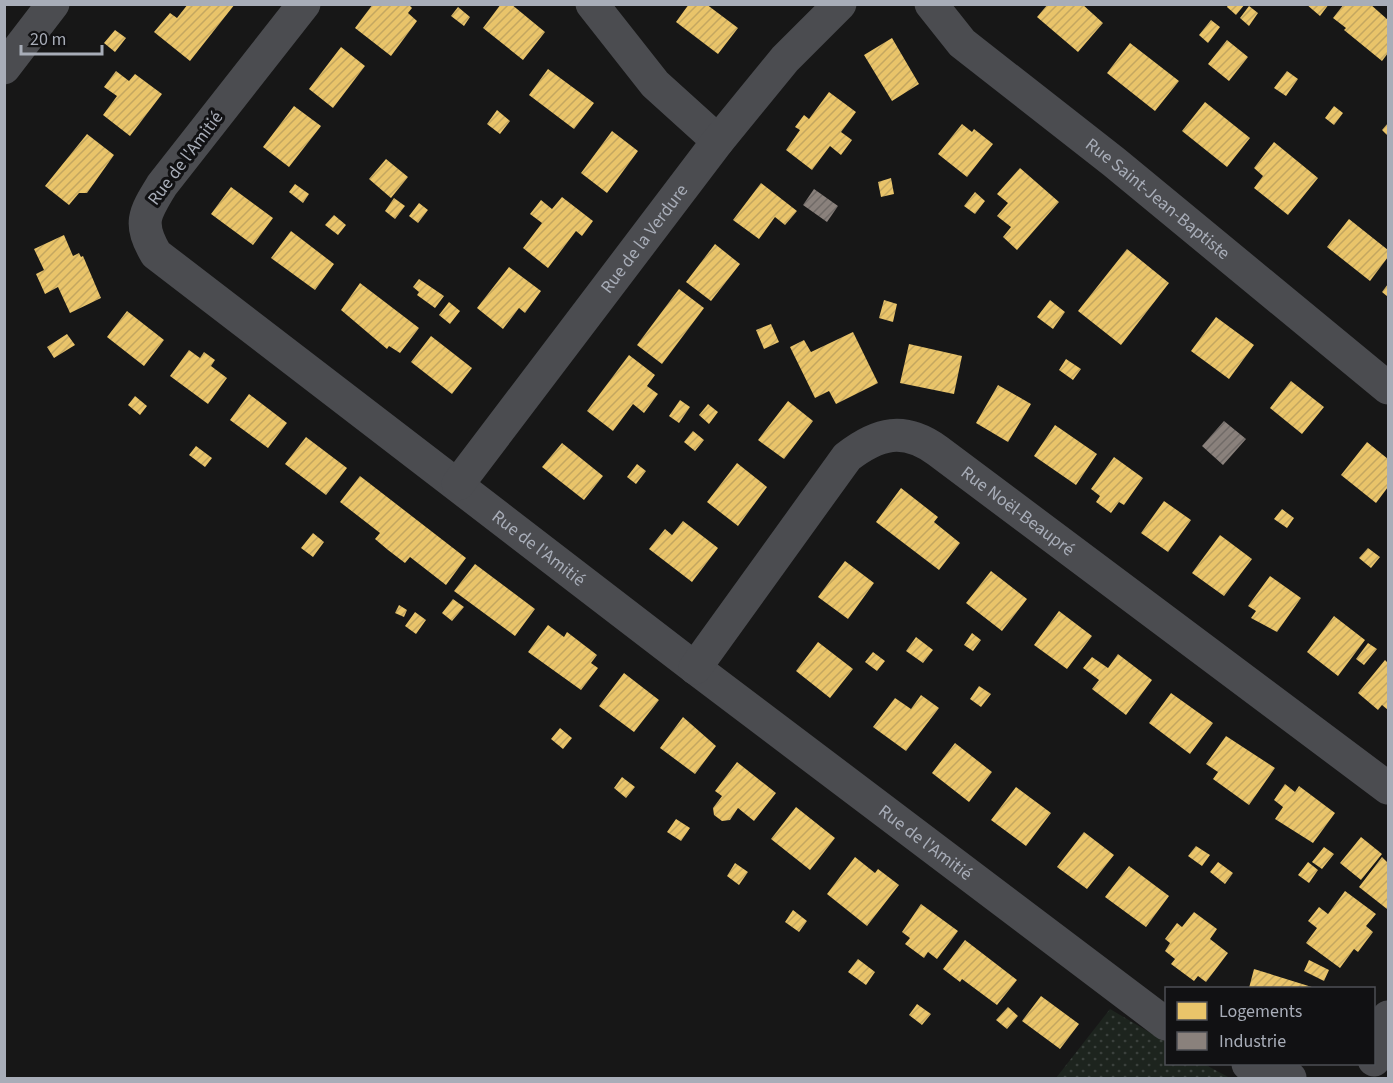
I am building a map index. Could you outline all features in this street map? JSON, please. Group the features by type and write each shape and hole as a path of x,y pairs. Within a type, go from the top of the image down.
{"street":[{"path":"4,68 53,4"},
{"name":"Rue de l'Amitié","path":"304,4 162,185 145,212 145,234 156,254 695,668 1117,989 1165,1023"},
{"path":"592,4 655,84 718,141"},
{"name":"Rue de la Verdure","path":"458,484 718,141 785,59 840,4"},
{"name":"Rue Saint-Jean-Baptiste","path":"931,4 962,43 1114,162 1389,388"},
{"name":"Rue Noël-Beaupré","path":"695,668 847,457 866,443 883,435 903,436 928,444 938,451 1389,788"},
{"path":"1375,1056 1389,1017"},
{"path":"1251,1065 1290,1078"}],"shaded area":[{"path":"1110,1009 1165,1041 1165,1065 1206,1065 1230,1078 1056,1078"}],"building: Logements":[{"path":"188,4 235,4 190,61 154,32 170,13 177,18"},
{"path":"373,4 408,4 412,8 408,13 417,21 391,56 355,28"},
{"path":"501,4 511,4 545,32 523,60 483,28"},
{"path":"689,4 706,4 738,28 718,54 676,22"},
{"path":"1048,4 1082,4 1103,23 1078,52 1037,17"},
{"path":"1228,4 1245,4 1236,15 1227,7"},
{"path":"1306,4 1329,4 1320,16"},
{"path":"1344,4 1370,4 1388,20 1388,53 1382,61 1333,18"},
{"path":"1249,6 1258,13 1249,26 1240,18"},
{"path":"458,7 470,17 464,26 451,16"},
{"path":"1211,20 1220,27 1208,43 1199,35"},
{"path":"115,30 126,38 115,52 104,43"},
{"path":"892,38 919,84 892,101 864,55"},
{"path":"1227,40 1248,57 1229,81 1208,64"},
{"path":"1130,43 1179,81 1155,111 1107,73"},
{"path":"341,47 365,66 333,108 309,89"},
{"path":"548,69 594,103 574,129 529,95"},
{"path":"116,71 129,81 135,74 162,94 130,136 103,115 117,96 104,87"},
{"path":"1287,71 1298,79 1286,96 1274,88"},
{"path":"829,92 856,112 841,132 852,140 841,155 830,146 812,170 786,150 800,130 795,127 804,115 809,119"},
{"path":"1205,102 1250,138 1227,167 1182,131"},
{"path":"294,106 321,126 289,167 263,147"},
{"path":"1334,106 1343,113 1334,125 1325,118"},
{"path":"497,110 510,121 500,134 487,124"},
{"path":"1388,123 1388,136 1382,130"},
{"path":"962,124 972,132 974,129 993,144 967,177 938,154"},
{"path":"612,131 638,151 607,193 581,173"},
{"path":"87,134 114,155 87,193 79,193 69,205 45,186"},
{"path":"1274,142 1318,178 1288,215 1254,188 1263,176 1254,168"},
{"path":"386,159 408,177 391,198 369,179"},
{"path":"1020,168 1059,202 1017,250 1003,237 1011,227 997,216 1008,203 997,194"},
{"path":"891,178 894,194 881,197 878,182"},
{"path":"761,183 797,211 785,225 775,217 759,239 733,220"},
{"path":"295,184 309,194 303,203 289,192"},
{"path":"231,187 273,218 253,245 211,214"},
{"path":"975,192 985,201 975,214 964,206"},
{"path":"562,197 593,221 582,236 576,231 548,268 523,248 542,223 530,214 541,200 552,209"},
{"path":"394,198 405,206 395,219 385,211"},
{"path":"419,203 428,210 418,223 409,216"},
{"path":"334,215 346,225 338,235 325,225"},
{"path":"1349,219 1388,250 1388,257 1370,281 1327,247"},
{"path":"291,231 334,264 315,290 271,258"},
{"path":"64,235 73,256 79,253 81,257 83,256 101,298 70,313 58,287 45,294 36,274 44,270 34,249"},
{"path":"715,244 740,264 711,301 686,282"},
{"path":"1127,249 1169,283 1121,345 1078,311"},
{"path":"509,267 541,291 525,313 519,308 503,329 477,308"},
{"path":"419,279 444,296 435,308 417,295 419,292 413,287"},
{"path":"360,283 419,328 400,353 389,346 387,349 341,310"},
{"path":"1388,284 1388,297 1382,292"},
{"path":"679,289 704,308 662,364 637,345"},
{"path":"884,300 897,304 893,322 879,318"},
{"path":"1050,300 1065,312 1053,329 1037,317"},
{"path":"449,302 460,311 450,324 439,315"},
{"path":"127,311 164,340 144,366 107,337"},
{"path":"1216,317 1254,345 1229,379 1191,351"},
{"path":"771,324 779,342 764,349 756,330"},
{"path":"853,332 878,383 836,404 829,391 815,398 790,347 804,340 811,352"},
{"path":"67,334 75,345 54,358 47,347"},
{"path":"431,336 472,368 452,394 411,362"},
{"path":"909,344 962,356 954,394 900,383"},
{"path":"189,350 200,358 204,352 215,360 211,366 227,378 208,404 170,376"},
{"path":"629,355 655,375 647,386 658,394 644,413 633,404 613,431 587,411"},
{"path":"1066,359 1081,369 1073,380 1059,370"},
{"path":"1291,381 1324,407 1302,434 1270,408"},
{"path":"998,385 1031,404 1008,442 976,423"},
{"path":"249,394 287,423 268,448 230,420"},
{"path":"135,396 147,406 140,415 128,405"},
{"path":"680,400 690,407 679,423 669,416"},
{"path":"788,401 813,421 784,459 758,440"},
{"path":"708,404 718,412 709,424 699,415"},
{"path":"1055,425 1097,454 1076,485 1034,456"},
{"path":"693,431 704,440 695,451 684,442"},
{"path":"306,437 347,468 326,495 285,464"},
{"path":"1367,442 1388,459 1388,487 1376,503 1341,475"},
{"path":"562,443 603,476 584,500 542,467"},
{"path":"196,446 212,458 205,467 189,455"},
{"path":"1114,457 1143,478 1124,505 1119,502 1111,513 1096,502 1100,496 1091,489"},
{"path":"737,463 767,487 738,526 707,502"},
{"path":"637,464 646,471 636,484 627,477"},
{"path":"360,476 466,558 446,585 410,557 405,563 388,550 375,539 380,533 340,502"},
{"path":"901,488 938,517 934,522 960,543 939,570 876,522"},
{"path":"1164,501 1191,520 1168,552 1141,533"},
{"path":"1282,509 1294,518 1287,528 1274,519"},
{"path":"683,521 718,548 692,582 649,549 665,529 672,535"},
{"path":"313,533 324,542 313,557 301,548"},
{"path":"1220,535 1252,559 1224,596 1192,573"},
{"path":"1368,548 1380,557 1371,568 1359,558"},
{"path":"845,561 874,583 848,619 818,597"},
{"path":"475,564 535,609 515,636 454,591"},
{"path":"991,571 1027,599 1002,631 966,603"},
{"path":"1270,576 1301,598 1277,632 1251,618 1256,611 1248,606"},
{"path":"453,599 464,607 452,621 442,613"},
{"path":"399,605 407,610 404,617 395,613"},
{"path":"1059,611 1092,636 1067,669 1034,645"},
{"path":"415,612 426,620 416,634 405,626"},
{"path":"1334,616 1365,640 1338,676 1307,652"},
{"path":"548,625 564,637 567,632 597,655 591,663 598,668 581,690 528,652"},
{"path":"972,633 981,640 973,651 964,645"},
{"path":"916,637 933,650 923,663 906,651"},
{"path":"818,642 853,669 830,698 796,671"},
{"path":"1368,643 1377,649 1364,665 1356,659"},
{"path":"873,652 885,661 877,671 865,662"},
{"path":"1118,654 1152,680 1126,715 1092,689 1099,680 1083,668 1092,657 1108,668"},
{"path":"1385,660 1388,663 1388,710 1382,705 1378,710 1358,693"},
{"path":"624,673 659,700 634,732 599,706"},
{"path":"979,686 991,694 981,707 970,699"},
{"path":"1171,693 1213,723 1190,754 1149,723"},
{"path":"921,695 939,708 906,751 873,727 895,698 911,709"},
{"path":"683,717 716,746 695,774 660,748"},
{"path":"560,728 572,738 563,749 551,739"},
{"path":"1226,736 1275,768 1249,805 1213,779 1218,772 1206,764"},
{"path":"955,743 992,772 969,802 932,773"},
{"path":"737,762 776,793 754,821 738,808 730,820 722,821 714,815 713,808 722,796 715,791"},
{"path":"622,777 635,787 626,798 614,788"},
{"path":"1285,784 1295,792 1299,786 1335,813 1313,843 1275,819 1283,807 1274,800"},
{"path":"1016,787 1051,813 1026,846 991,820"},
{"path":"796,807 835,838 810,870 771,839"},
{"path":"676,819 690,828 681,841 667,832"},
{"path":"1084,832 1114,855 1087,889 1057,867"},
{"path":"1361,837 1382,854 1361,880 1340,863"},
{"path":"1196,846 1210,855 1202,866 1188,856"},
{"path":"1324,847 1334,854 1322,869 1312,862"},
{"path":"855,857 875,873 878,869 899,885 867,926 827,894"},
{"path":"1382,857 1388,863 1387,909 1359,887"},
{"path":"1218,862 1233,873 1225,884 1210,872"},
{"path":"1308,862 1318,870 1309,883 1298,875"},
{"path":"735,863 748,872 739,885 727,876"},
{"path":"1129,866 1169,896 1146,927 1105,897"},
{"path":"1345,891 1376,914 1366,926 1373,932 1358,952 1354,949 1340,968 1306,943 1317,928 1308,921 1319,907 1328,914"},
{"path":"921,904 958,931 937,959 928,952 924,958 905,944 910,938 902,932"},
{"path":"793,910 807,921 799,932 785,922"},
{"path":"1194,912 1217,929 1210,939 1228,953 1206,982 1198,976 1194,981 1171,964 1175,959 1165,951 1170,943 1165,939 1177,923 1182,927"},
{"path":"965,940 1017,980 997,1005 962,979 960,982 943,969"},
{"path":"858,959 875,972 866,985 848,972"},
{"path":"1309,960 1329,970 1324,981 1304,971"},
{"path":"1254,969 1312,987 1249,987"},
{"path":"1041,996 1079,1024 1060,1049 1022,1021"},
{"path":"917,1004 931,1014 922,1025 909,1015"},
{"path":"1008,1007 1018,1016 1007,1029 996,1020"}],"building: Industrie":[{"path":"814,189 838,206 827,222 803,205"},
{"path":"1224,421 1246,439 1223,465 1202,446"}]}
